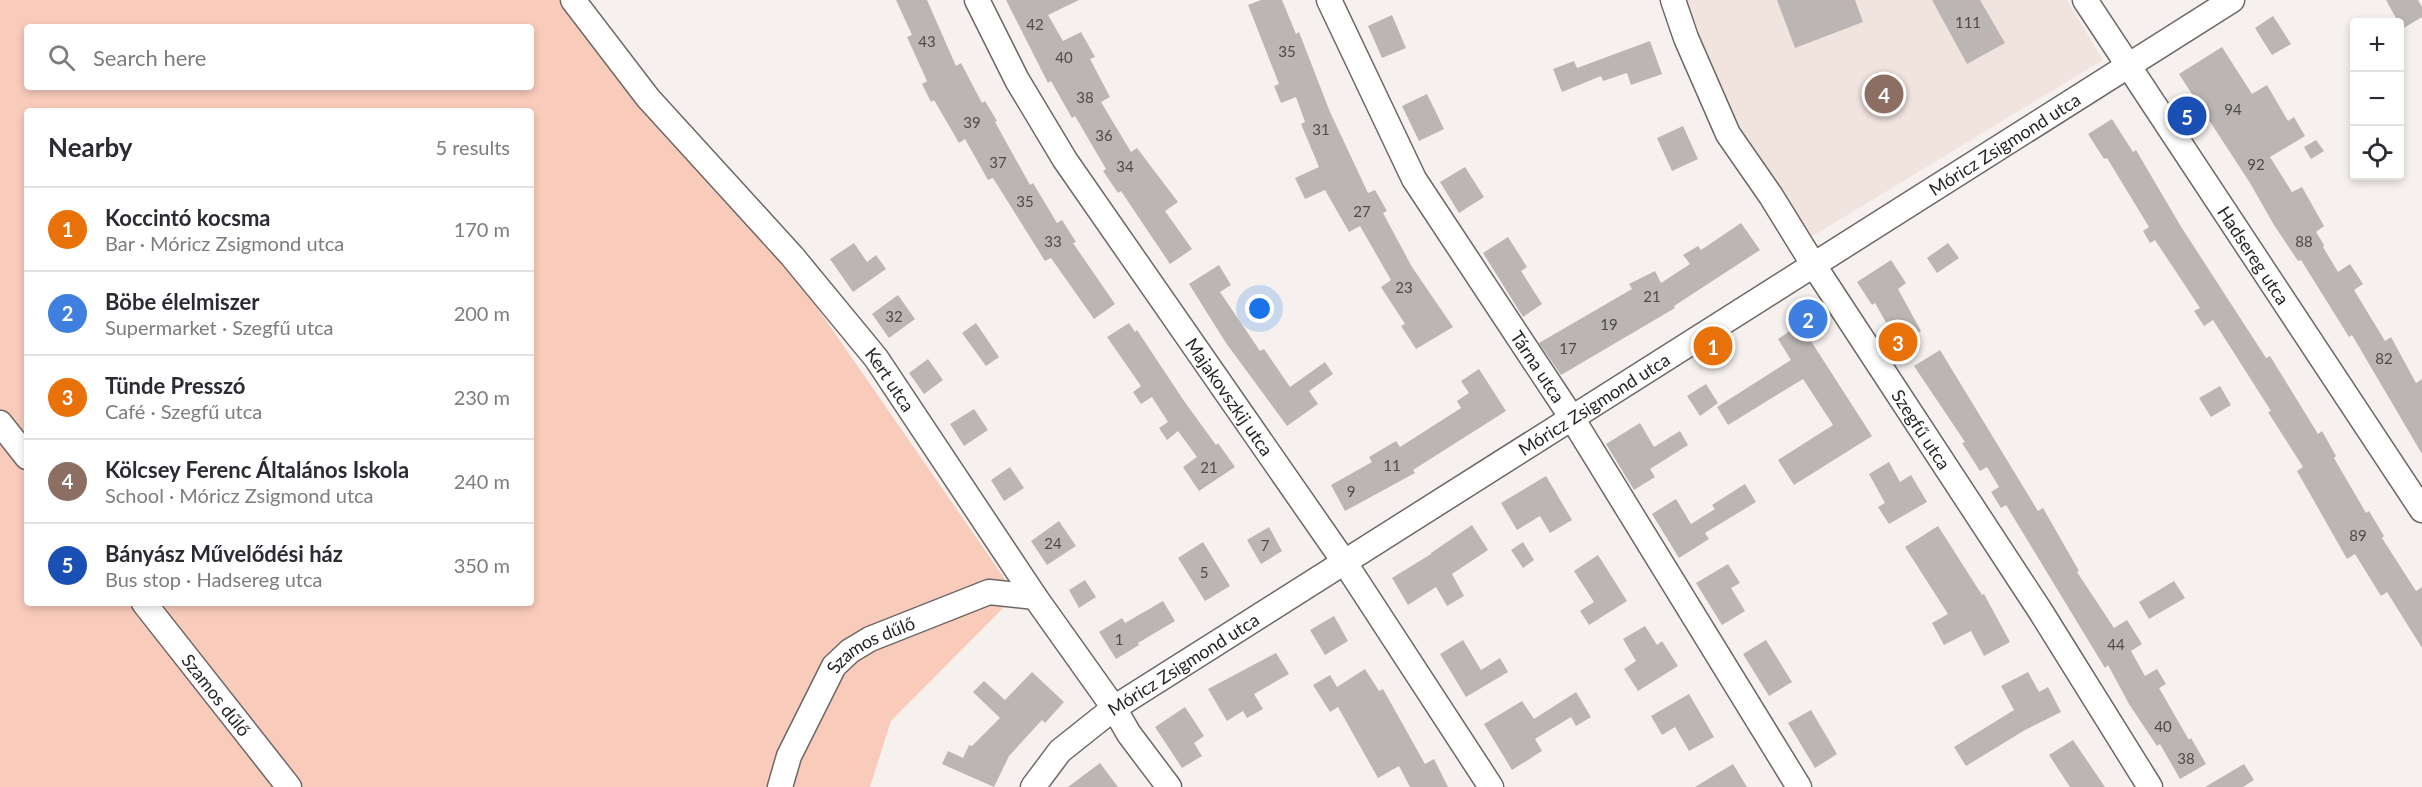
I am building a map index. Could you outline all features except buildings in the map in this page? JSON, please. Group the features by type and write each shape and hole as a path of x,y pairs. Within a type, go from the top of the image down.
{"street":[{"name":"Kert utca","path":"573,0 648,98 792,256 876,358 1035,597 1114,708 1129,734 1169,787"},
{"name":"Majakovszkij utca","path":"977,0 1017,80 1065,160 1346,563 1491,787"},
{"name":"Tárna utca","path":"1329,0 1414,179 1572,418 1799,787"},
{"name":"Szegfű utca","path":"1673,0 1686,38 1728,134 1771,196 2041,612 2150,787"},
{"name":"Hadsereg utca","path":"2085,0 2422,510"},
{"name":"Móricz Zsigmond utca","path":"1033,787 1038,777 1060,752 1114,708 2232,0"},
{"path":"0,423 24,453"},
{"name":"Szamos dűlő","path":"780,787 789,756 834,666 850,651 870,639 989,592 1035,597"},
{"name":"Szamos dűlő","path":"146,606 289,787"}],"shaded area":[{"path":"0,0 573,0 816,306 1016,595 891,721 870,787 0,787"},
{"path":"1686,0 2067,0 2103,60 1811,237 1737,129 1695,31"}],"place":[{"name":"Kölcsey Ferenc Általános Iskola","path":"1884,94"},
{"name":"Bányász Művelődési ház","path":"2187,116"},
{"name":"Böbe élelmiszer","path":"1808,319"},
{"name":"Tünde Presszó","path":"1898,342"},
{"name":"Koccintó kocsma","path":"1713,346"}]}
